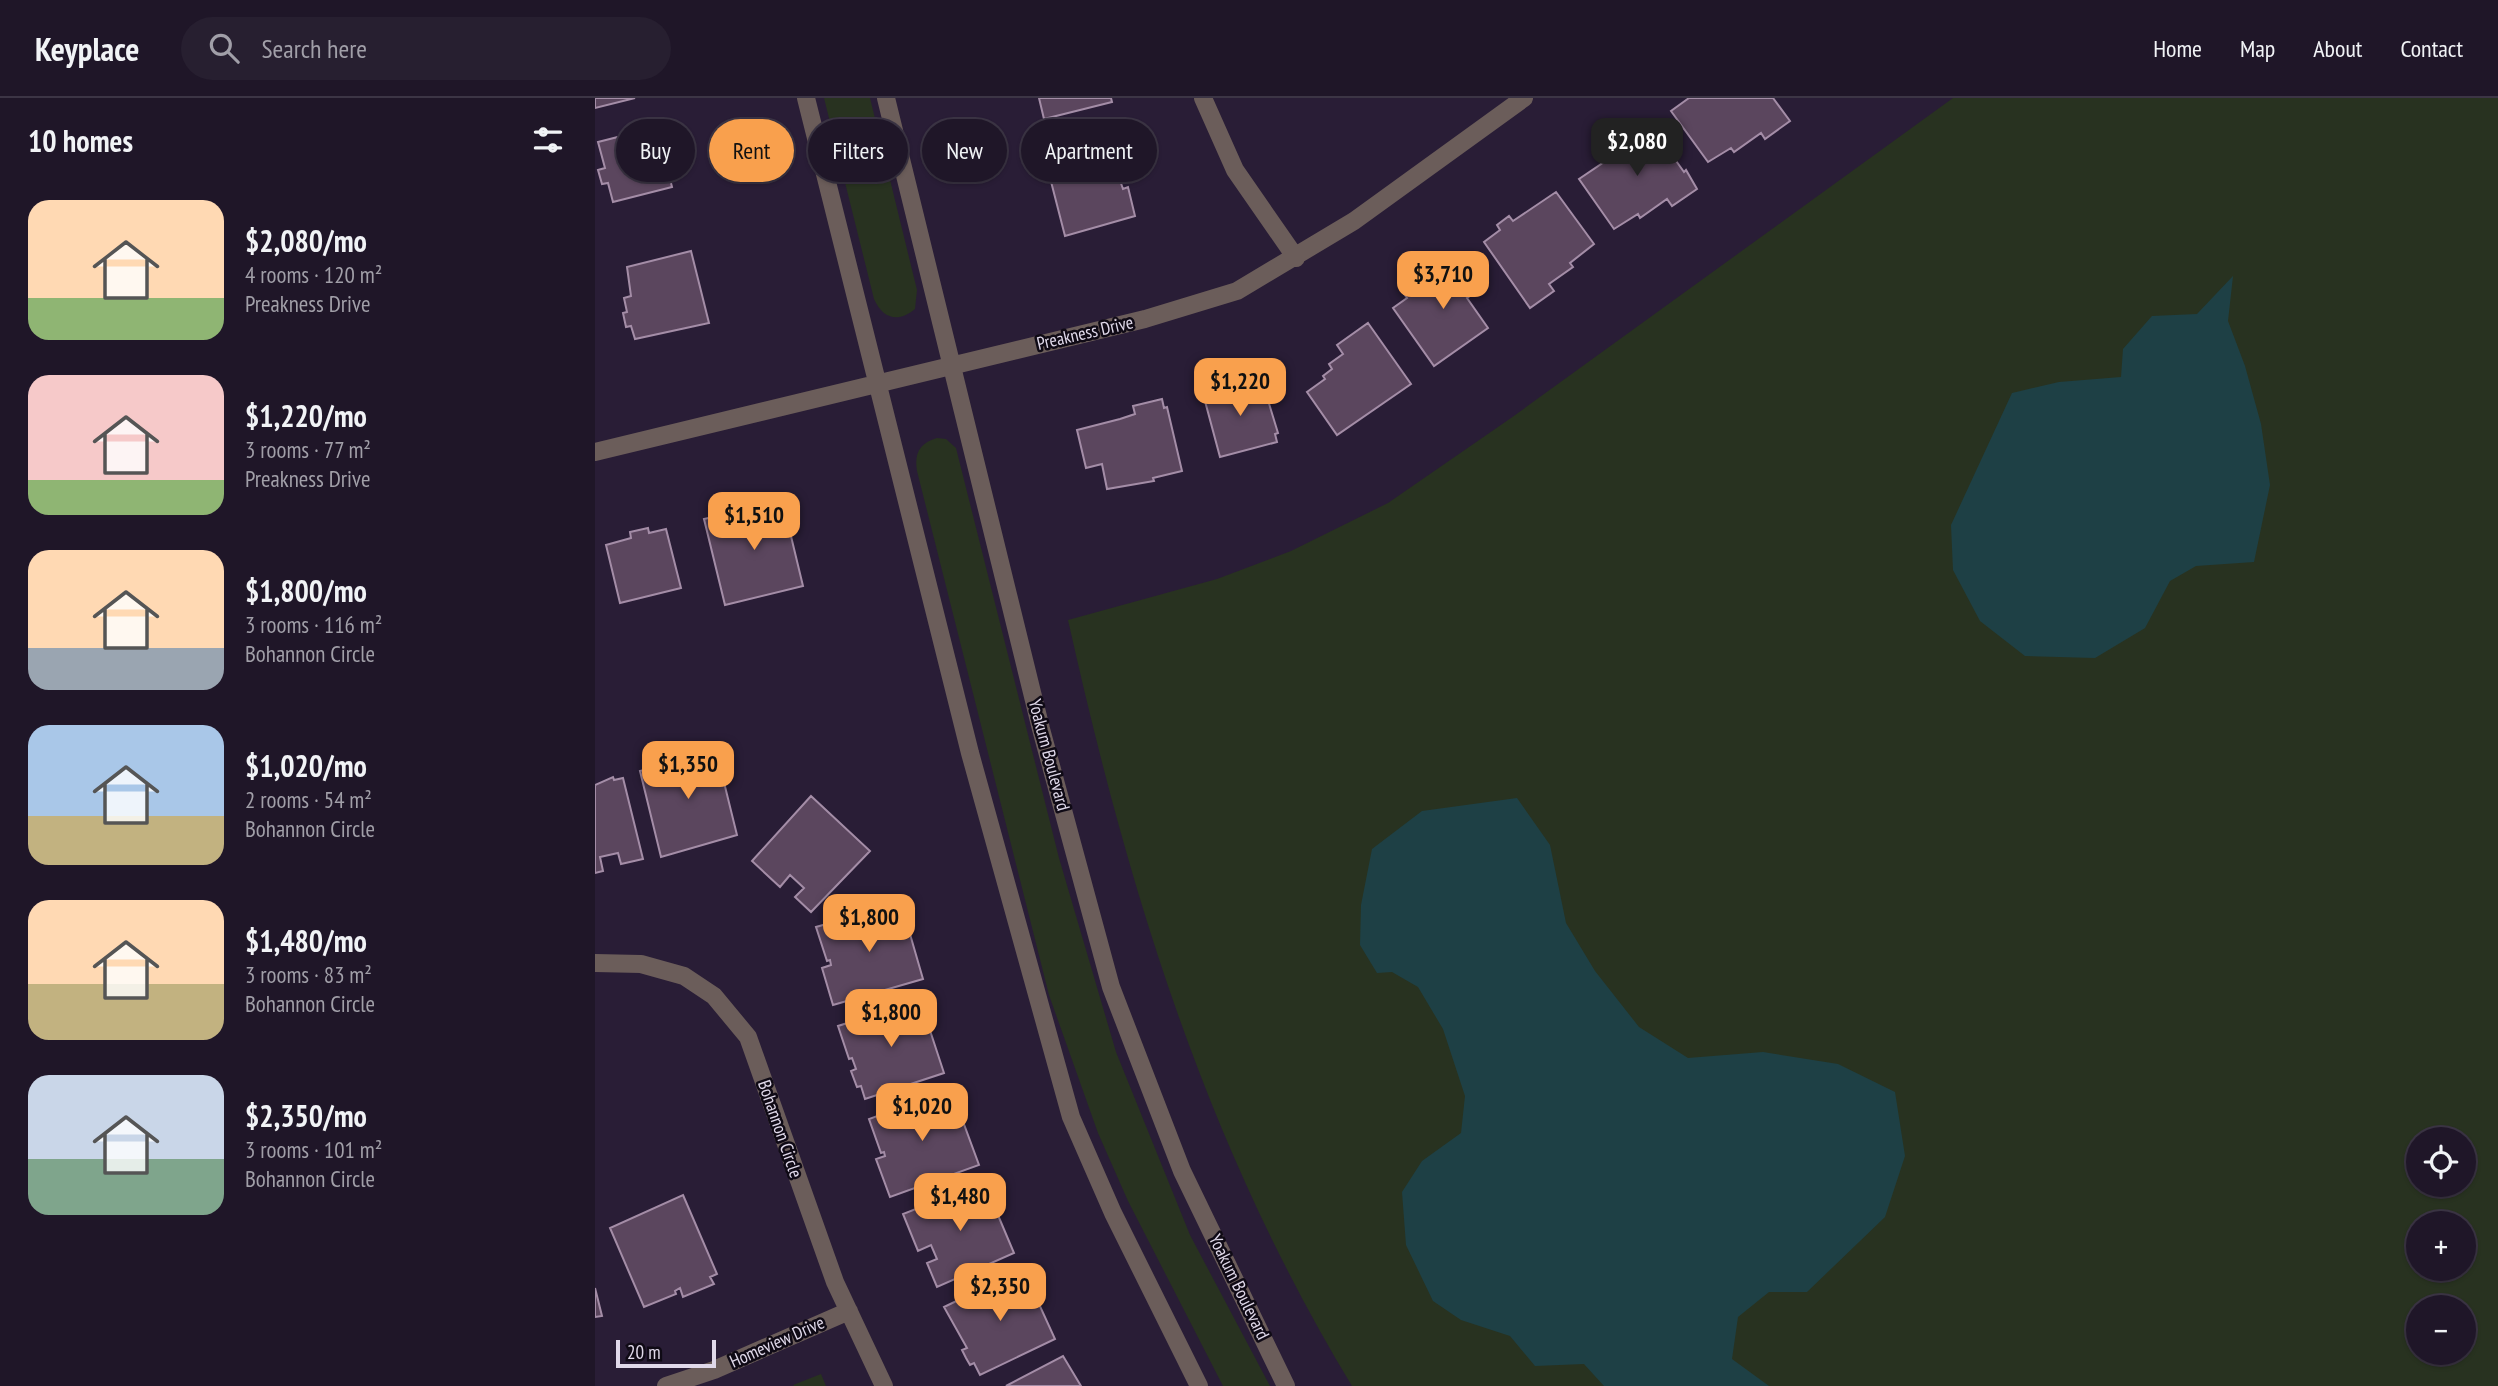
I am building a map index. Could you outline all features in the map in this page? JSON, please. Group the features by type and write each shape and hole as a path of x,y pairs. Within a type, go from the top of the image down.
{"street":[{"path":"806,98 875,384 1041,1017 1072,1116 1113,1213 1199,1386"},
{"name":"Yoakum Boulevard","path":"886,98 1041,729 1111,987 1182,1171 1286,1386"},
{"path":"1203,98 1235,170 1296,257"},
{"name":"Preakness Drive","path":"595,452 1195,307 1237,291 1354,221 1524,98"},
{"name":"Bohannon Circle","path":"595,963 641,964 684,976 714,996 748,1037 781,1136 849,1311 884,1386"},
{"name":"Homeview Drive","path":"666,1386 714,1370 849,1311"}],"shaded area":[{"path":"824,98 870,98 875,119 829,119"},
{"path":"1953,98 2498,98 2498,1386 1352,1386 1300,1295 1255,1203 1214,1110 1178,1015 1146,919 1118,821 1068,620 1217,579 1291,551 1388,503 1511,418"},
{"path":"845,182 891,182 917,290 915,309 903,316 891,317 882,311 874,299"},
{"path":"2233,276 2228,321 2245,366 2261,424 2270,485 2254,562 2196,566 2170,581 2145,628 2095,658 2025,656 1980,621 1953,570 1951,525 2012,393 2059,382 2121,377 2123,349 2152,316 2197,314"},
{"path":"937,438 946,439 956,448 1059,858 1116,1052 1190,1235 1270,1386 1223,1386 1128,1201 1098,1133 1049,995 917,471 916,459 919,450"},
{"path":"1517,798 1550,845 1566,923 1595,971 1639,1027 1688,1058 1763,1052 1838,1064 1895,1092 1905,1156 1885,1217 1807,1292 1769,1292 1738,1317 1732,1359 1769,1386 1604,1386 1584,1364 1535,1366 1510,1336 1461,1320 1433,1301 1406,1245 1402,1192 1422,1161 1461,1133 1465,1096 1443,1029 1418,987 1392,972 1377,973 1360,945 1361,905 1372,849 1422,811"},
{"path":"821,1374 826,1386 793,1385"}],"building":[{"path":"595,98 635,98 595,108"},
{"path":"1039,98 1111,98 1112,102 1044,119"},
{"path":"1689,98 1773,98 1790,121 1765,139 1761,133 1734,152 1731,148 1708,162 1671,111"},
{"path":"1649,123 1684,172 1686,170 1697,189 1672,206 1667,199 1640,218 1638,214 1614,229 1579,179 1604,162 1600,158"},
{"path":"616,137 616,182 671,182 672,187 613,202 608,183 602,184 598,170 605,168 598,142"},
{"path":"1051,182 1121,182 1123,189 1128,187 1135,216 1065,236"},
{"path":"1556,192 1594,244 1570,263 1573,267 1549,284 1554,291 1530,308 1484,242 1500,230 1497,225 1509,216 1513,221"},
{"path":"691,251 709,323 635,339 631,326 626,327 623,313 627,312 624,298 631,296 627,267"},
{"path":"1464,256 1485,286 1467,298 1488,328 1434,366 1393,308 1407,298 1402,291 1410,285 1415,291"},
{"path":"1368,323 1411,384 1337,435 1307,392 1325,379 1323,376 1332,369 1329,364 1343,354 1337,345"},
{"path":"1231,383 1233,390 1263,384 1278,433 1275,434 1277,442 1220,457 1202,390"},
{"path":"1162,399 1164,408 1167,407 1182,471 1153,478 1154,481 1107,489 1102,464 1086,468 1077,430 1135,414 1133,406"},
{"path":"774,497 776,505 783,503 803,586 725,605 704,519 739,511 739,515 745,514 743,505"},
{"path":"648,528 649,533 666,529 681,588 620,603 606,545 631,538 630,532"},
{"path":"698,743 701,756 717,754 737,835 661,857 640,771 673,763 670,750"},
{"path":"613,777 614,780 623,778 643,859 621,864 618,853 600,857 603,871 595,873 595,785"},
{"path":"811,796 870,851 811,912 795,897 804,888 790,875 780,887 752,861"},
{"path":"901,903 923,979 833,1005 822,968 831,965 830,960 827,961 816,927"},
{"path":"920,1000 944,1073 865,1099 861,1086 857,1087 851,1071 856,1069 852,1058 849,1059 838,1026"},
{"path":"951,1089 979,1165 890,1197 876,1159 885,1156 884,1152 881,1153 869,1119"},
{"path":"984,1182 1014,1253 937,1287 927,1263 937,1259 931,1245 918,1251 903,1214"},
{"path":"683,1195 717,1274 710,1277 714,1284 683,1297 680,1288 675,1291 676,1294 644,1307 610,1228"},
{"path":"1023,1269 1055,1339 980,1375 974,1363 970,1365 966,1358 962,1350 967,1348 944,1307"},
{"path":"595,1288 602,1316 595,1317"},
{"path":"1063,1356 1081,1386 1006,1386"}]}
